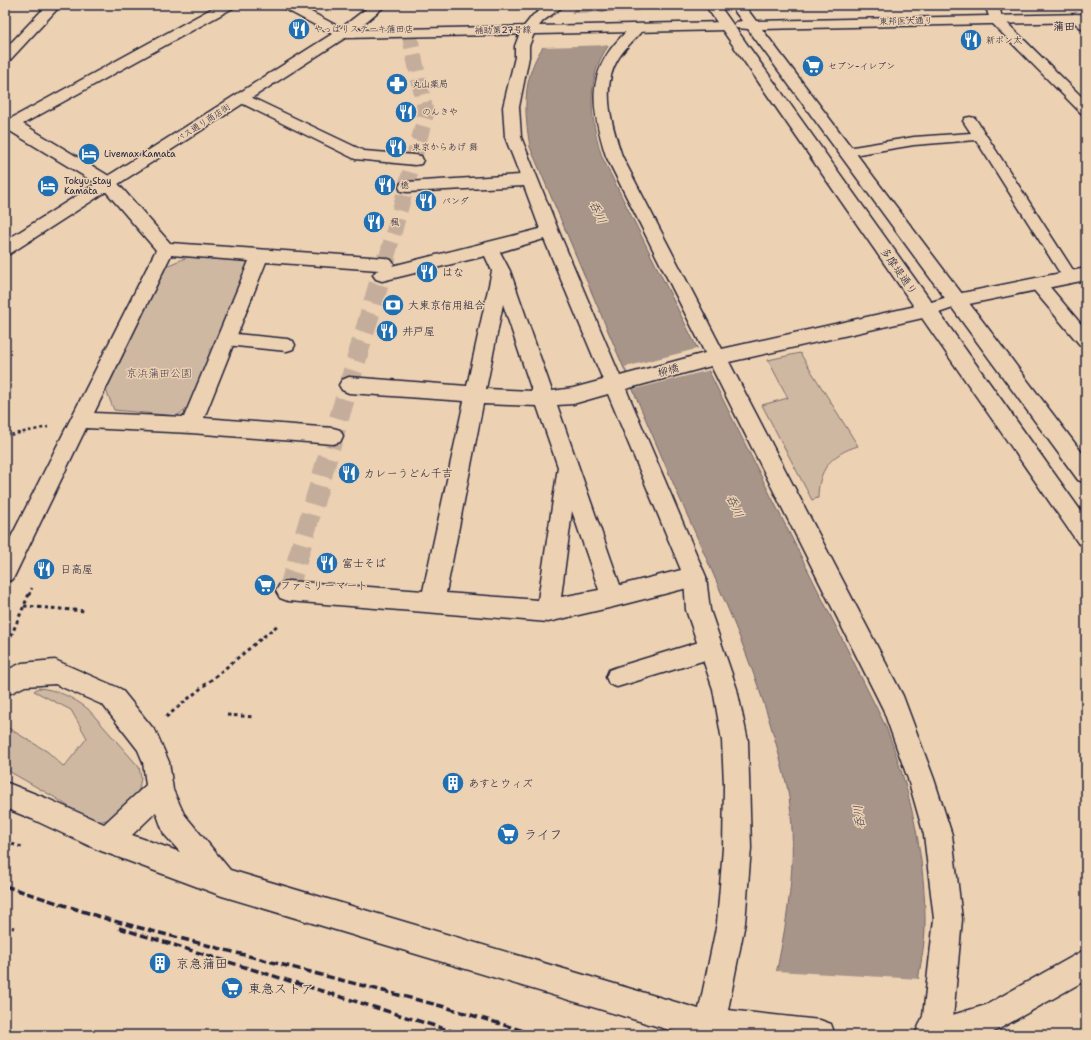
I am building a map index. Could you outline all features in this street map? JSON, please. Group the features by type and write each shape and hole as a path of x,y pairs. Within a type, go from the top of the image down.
{"street":[{"path":"5,57 54,5"},
{"path":"9,124 228,5"},
{"name":"補助第27号線","path":"288,5 342,34 726,26"},
{"name":"バス通り商店街","path":"5,250 342,34 379,5"},
{"path":"558,5 538,18 528,30 522,46 522,57 511,107 513,137 550,232 620,383 695,577 698,610 725,689 735,741 737,848 722,1026"},
{"name":"多摩堤通り","path":"712,5 1086,536"},
{"path":"737,5 1086,474"},
{"path":"994,12 1086,110"},
{"name":"東邦医大通り","path":"726,26 994,12 1082,21"},
{"path":"634,28 608,65 603,84 606,130 614,156 714,358 894,705 921,780 938,835 948,919 938,1018 930,1035"},
{"path":"242,98 361,156 415,160"},
{"path":"9,124 108,183 165,249 260,256 384,269 490,249 550,232"},
{"path":"407,187 530,180"},
{"path":"5,572 165,249"},
{"path":"490,249 501,271 613,597"},
{"path":"191,425 260,256"},
{"path":"432,603 501,271"},
{"name":"柳橋","path":"349,386 546,400 572,396 714,358 927,310 957,300 1078,276"},
{"path":"80,420 191,425 333,436"},
{"path":"548,611 567,464"},
{"path":"288,591 548,611 695,577"},
{"path":"5,684 22,675 54,672 74,679 112,697 147,741 156,762 160,790 174,824 222,882"},
{"path":"108,839 160,790"},
{"path":"5,795 108,839 222,882 722,1026 820,1035"},
{"path":"933,1035 992,1018 1086,964"}],"lane":[{"path":"970,121 1078,276"},
{"path":"847,152 914,141 980,136"},
{"path":"1038,284 1086,342"},
{"path":"226,339 286,345"},
{"path":"617,677 712,648"}],"path":[{"path":"5,436 80,420"},
{"path":"11,636 32,588"},
{"path":"24,606 85,611"},
{"path":"162,720 279,624"},
{"path":"227,715 254,717"},
{"path":"5,842 22,847"},
{"path":"5,926 14,928"}],"green space":[{"name":"京浜蒲田公園","path":"188,257 246,261 249,264 188,409 176,416 114,410 106,390 166,266"},
{"path":"800,353 858,446 840,454 828,464 820,479 818,498 812,500 762,405 788,398 768,360"},
{"path":"38,688 51,690 64,695 77,701 88,709 139,767 141,778 138,794 114,818 99,822 86,818 54,797 5,769 5,726 48,752 64,767 87,738 71,710 34,691"}],"water":[{"name":"呑川","path":"579,5 643,5 620,30 605,51 596,70 593,82 592,108 598,145 602,157 886,727 895,751 910,801 920,851 923,877 925,929 923,953 916,993 776,974 785,928 791,880 792,857 791,809 777,747 745,650 719,586 677,492 530,147 526,95 531,70 543,47"}],"pier":[{"path":"641,11 612,45 541,47 570,13"},
{"path":"700,348 710,370 635,389 625,367"},
{"path":"775,971 920,979 910,1035 747,1035"}],"tunnel":[{"path":"387,257 426,114 409,32"},
{"path":"288,591 387,256"}],"railway":[{"path":"5,886 110,920 445,1007 537,1035"},
{"path":"119,928 464,1035"}],"place":[{"name":"やっぱりステーキ蒲田店","path":"299,29"},
{"name":"新ポン太","path":"971,40"},
{"name":"セブン-イレブン","path":"813,66"},
{"name":"丸山薬局","path":"397,84"},
{"name":"のんきや","path":"406,112"},
{"name":"東京からあげ 舞","path":"396,147"},
{"name":"Livemax Kamata","path":"89,154"},
{"name":"檍","path":"385,185"},
{"name":"Tokyu Stay Kamata","path":"48,186"},
{"name":"パンダ","path":"426,201"},
{"name":"楓","path":"374,222"},
{"name":"はな","path":"427,272"},
{"name":"大東京信用組合","path":"393,305"},
{"name":"井戸屋","path":"387,331"},
{"name":"カレーうどん千吉","path":"349,473"},
{"name":"富士そば","path":"327,563"},
{"name":"日高屋","path":"44,569"},
{"name":"ファミリーマート","path":"265,585"},
{"name":"あすとウィズ","path":"453,783"},
{"name":"ライフ","path":"508,834"},
{"name":"京急蒲田","path":"160,963"},
{"name":"東急ストア","path":"232,988"}],"district":[{"name":"蒲田","path":"1064,26"}]}
